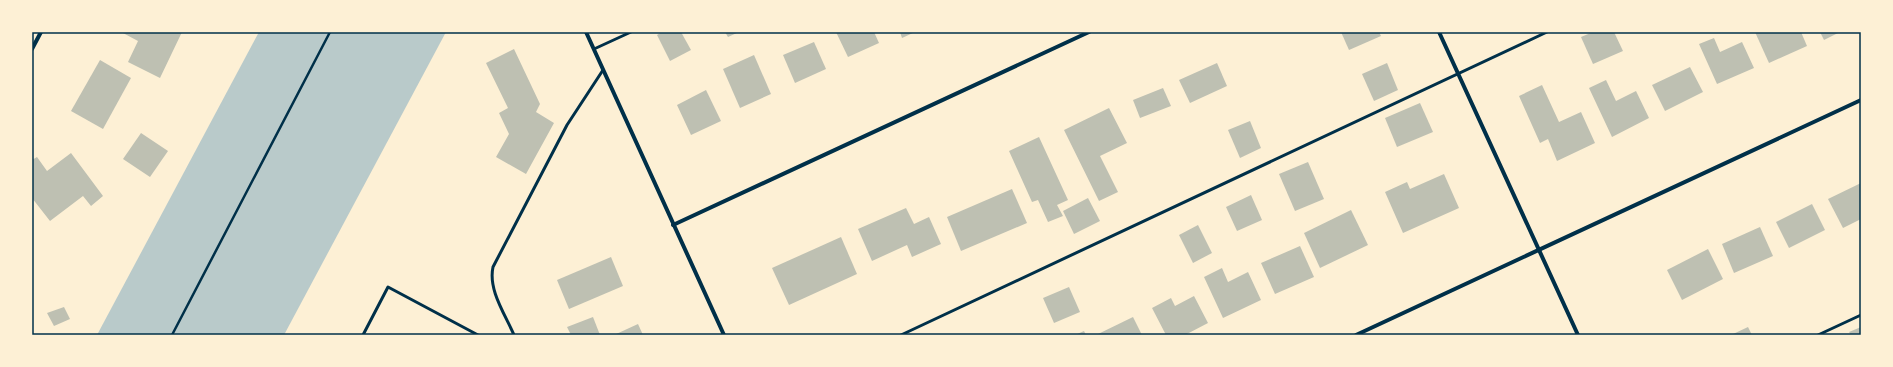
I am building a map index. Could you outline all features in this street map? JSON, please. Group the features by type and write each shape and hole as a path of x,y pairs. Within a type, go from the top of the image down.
{"street":[{"path":"32,49 41,32"},
{"path":"586,32 724,335"},
{"path":"673,225 1089,32"},
{"path":"1439,32 1578,335"},
{"path":"1356,335 1861,100"}],"lane":[{"path":"594,49 631,32"},
{"path":"902,335 1547,32"},
{"path":"514,335 492,286 490,276 492,267 567,126 603,70"},
{"path":"363,335 388,287 478,335"},
{"path":"1818,335 1861,315"}],"path":[{"path":"172,335 330,32"}],"shaded area":[{"path":"259,32 446,32 284,335 97,335"}],"building":[{"path":"182,32 160,78 128,62 138,41 123,33"},
{"path":"662,32 681,32 691,50 670,61 657,35"},
{"path":"725,32 739,32 728,37"},
{"path":"836,32 874,32 879,43 848,57"},
{"path":"900,32 915,32 902,38"},
{"path":"1341,32 1379,32 1381,36 1349,50"},
{"path":"1593,32 1614,32 1623,51 1593,64 1581,37"},
{"path":"1755,32 1801,32 1807,46 1769,63"},
{"path":"1820,32 1840,32 1824,40"},
{"path":"1714,38 1720,52 1742,42 1754,68 1717,84 1699,44"},
{"path":"814,42 826,69 795,83 783,55"},
{"path":"514,49 540,104 536,112 554,123 526,174 496,157 509,134 499,113 508,108 486,63"},
{"path":"754,55 771,94 740,108 723,69"},
{"path":"100,60 131,78 103,129 71,111"},
{"path":"1217,63 1227,86 1190,103 1179,80"},
{"path":"1387,63 1398,90 1374,101 1362,74"},
{"path":"1690,67 1703,92 1665,111 1652,85"},
{"path":"1606,80 1616,101 1636,91 1649,118 1612,137 1589,88"},
{"path":"1542,85 1559,122 1581,112 1595,143 1557,161 1548,139 1540,143 1519,96"},
{"path":"1163,88 1171,106 1140,118 1133,100"},
{"path":"706,90 721,121 691,135 677,105"},
{"path":"1420,103 1433,132 1397,147 1385,118"},
{"path":"1109,108 1127,143 1100,156 1118,192 1099,201 1064,130"},
{"path":"1250,121 1261,148 1240,158 1228,130"},
{"path":"141,133 168,151 150,177 123,159"},
{"path":"1039,137 1068,200 1057,205 1063,216 1048,222 1038,200 1032,202 1009,151"},
{"path":"71,153 103,196 91,206 83,196 50,221 32,198 32,160 37,157 47,171"},
{"path":"1308,162 1324,199 1295,211 1279,174"},
{"path":"1444,174 1459,208 1403,233 1385,192 1407,182 1410,189"},
{"path":"1861,183 1861,219 1843,228 1828,199"},
{"path":"1012,189 1027,223 961,251 947,217"},
{"path":"1251,195 1262,220 1237,231 1226,207"},
{"path":"1088,198 1100,221 1074,234 1063,211"},
{"path":"1812,204 1825,230 1789,248 1776,222"},
{"path":"906,208 914,224 929,217 941,244 912,257 907,245 872,261 858,229"},
{"path":"1351,210 1368,245 1320,268 1304,233"},
{"path":"1198,225 1212,253 1193,263 1179,235"},
{"path":"1760,227 1773,256 1734,273 1722,244"},
{"path":"841,237 857,274 789,305 772,268"},
{"path":"1300,246 1314,277 1275,294 1261,263"},
{"path":"1708,249 1723,279 1682,300 1667,270"},
{"path":"611,257 623,286 569,309 557,280"},
{"path":"1222,268 1228,282 1248,272 1261,300 1223,318 1204,277"},
{"path":"1069,287 1080,312 1054,323 1043,298"},
{"path":"1194,296 1208,323 1185,335 1166,335 1152,308 1171,298 1175,306"},
{"path":"64,307 70,319 54,326 47,313"},
{"path":"593,317 600,335 571,335 567,327"},
{"path":"1133,317 1142,335 1096,335"},
{"path":"638,324 643,335 614,335"},
{"path":"1748,327 1752,335 1731,335"},
{"path":"1861,327 1861,335 1851,335 1849,332"},
{"path":"1084,331 1086,335 1075,335"}]}
